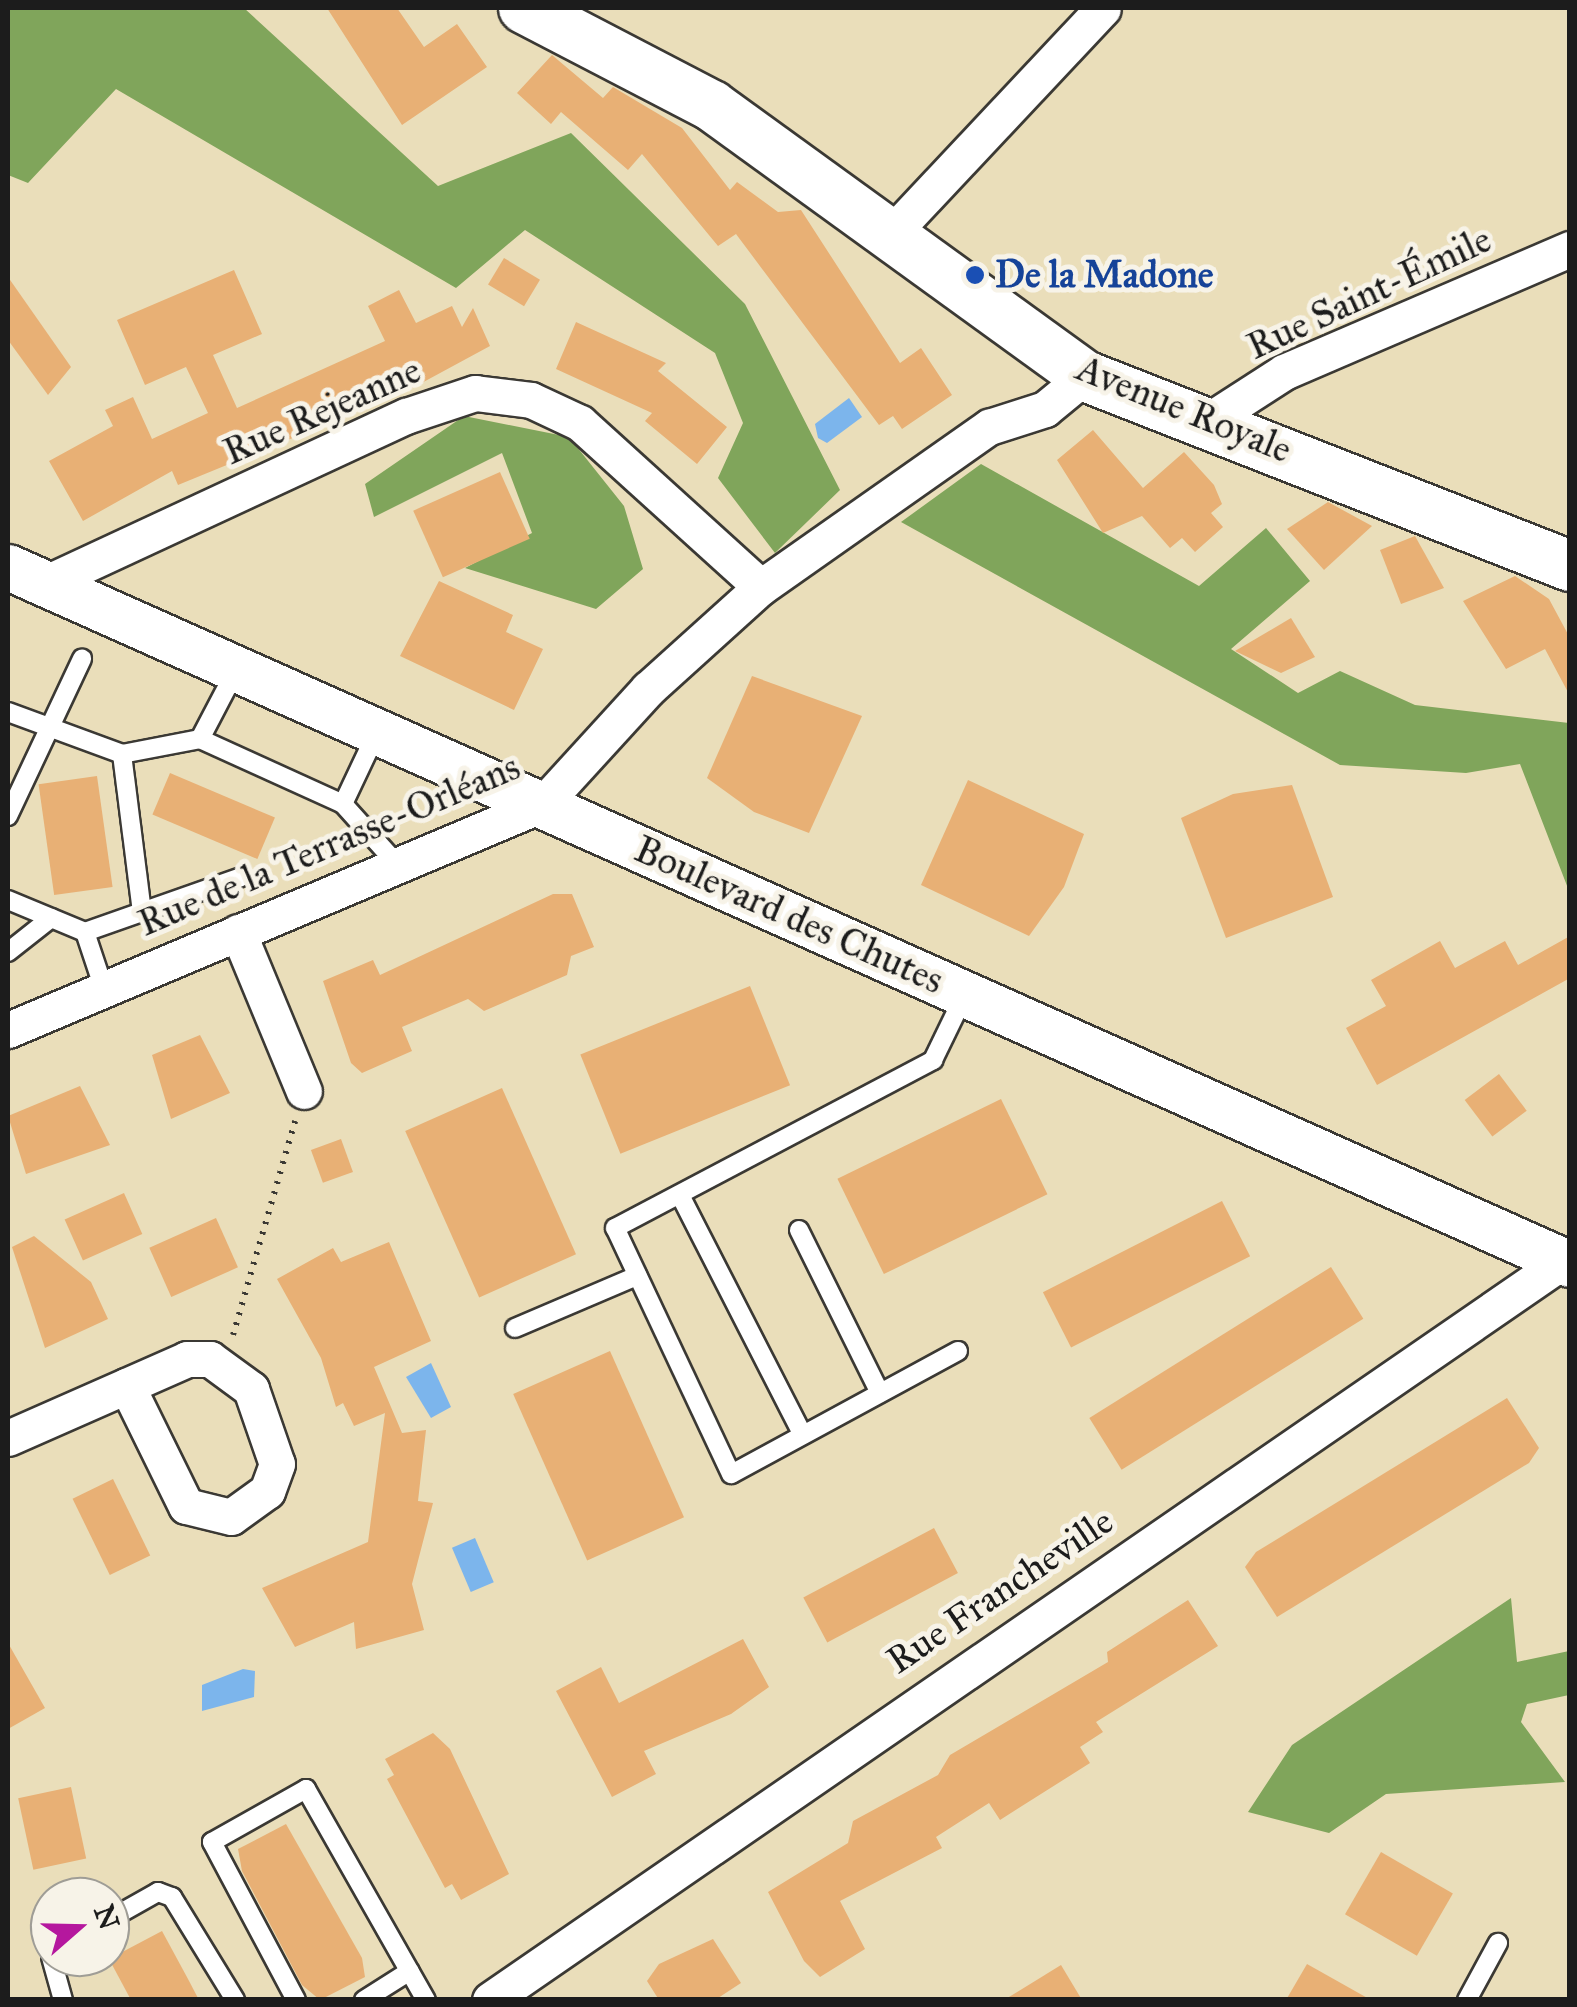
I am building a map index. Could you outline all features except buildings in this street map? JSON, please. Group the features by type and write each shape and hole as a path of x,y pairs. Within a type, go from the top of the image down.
{"main road":[{"name":"Avenue Royale","path":"524,8 712,106 1085,376 1570,566"}],"street":[{"path":"892,233 1102,8"},
{"name":"Rue Saint-Émile","path":"1208,421 1284,372 1570,250"},
{"name":"Rue de la Terrasse-Orléans","path":"8,1030 543,804 648,689 762,588 988,427 1045,409 1085,376"},
{"name":"Rue Rejeanne","path":"26,575 406,416 475,393 530,400 580,423 762,588"},
{"name":"Boulevard des Chutes","path":"26,575 1566,1263"},
{"path":"238,932 304,1091"},
{"name":"Rue Francheville","path":"490,2000 1566,1263"},
{"path":"8,1438 127,1386 187,1360 224,1364 251,1389 277,1464 267,1491 231,1517 206,1518 170,1487 127,1386"}],"lane":[{"path":"8,816 82,659"},
{"path":"200,739 236,668"},
{"path":"8,712 48,730 122,754 200,739 343,804 398,864"},
{"path":"343,804 378,731"},
{"path":"122,754 142,912"},
{"path":"8,900 86,932 241,876"},
{"path":"8,952 51,918"},
{"path":"86,932 104,989"},
{"path":"958,1350 732,1474 615,1228 933,1060 965,994"},
{"path":"681,1196 803,1435"},
{"path":"798,1230 880,1393"},
{"path":"515,1328 637,1276"},
{"path":"296,2000 212,1842 306,1789 426,2000"},
{"path":"130,1908 158,1892 172,1896 234,2000"},
{"path":"1467,2000 1498,1943"},
{"path":"364,2000 410,1971"}],"path":[{"path":"224,1364 304,1091"}],"green space":[{"path":"8,8 244,8 438,186 571,133 745,304 840,490 775,553 718,478 743,423 715,353 525,230 456,288 116,89 28,183 8,175"},
{"path":"464,416 569,437 624,506 643,569 596,609 465,568 532,533 502,453 374,517 365,484"},
{"path":"981,464 1199,586 1266,528 1310,581 1231,649 1298,693 1340,671 1415,705 1569,723 1569,891 1520,764 1466,773 1340,765 901,522"},
{"path":"1511,1598 1517,1662 1569,1651 1569,1695 1527,1704 1521,1722 1565,1782 1386,1794 1329,1833 1248,1812 1292,1745"}],"water":[{"path":"849,398 862,417 827,443 818,438 815,424"},
{"path":"431,1363 451,1407 431,1418 406,1377"},
{"path":"475,1538 494,1582 471,1592 452,1548"},
{"path":"243,1669 255,1671 254,1697 202,1711 202,1685"}],"place":[{"name":"De la Madone","path":"975,275"}]}
